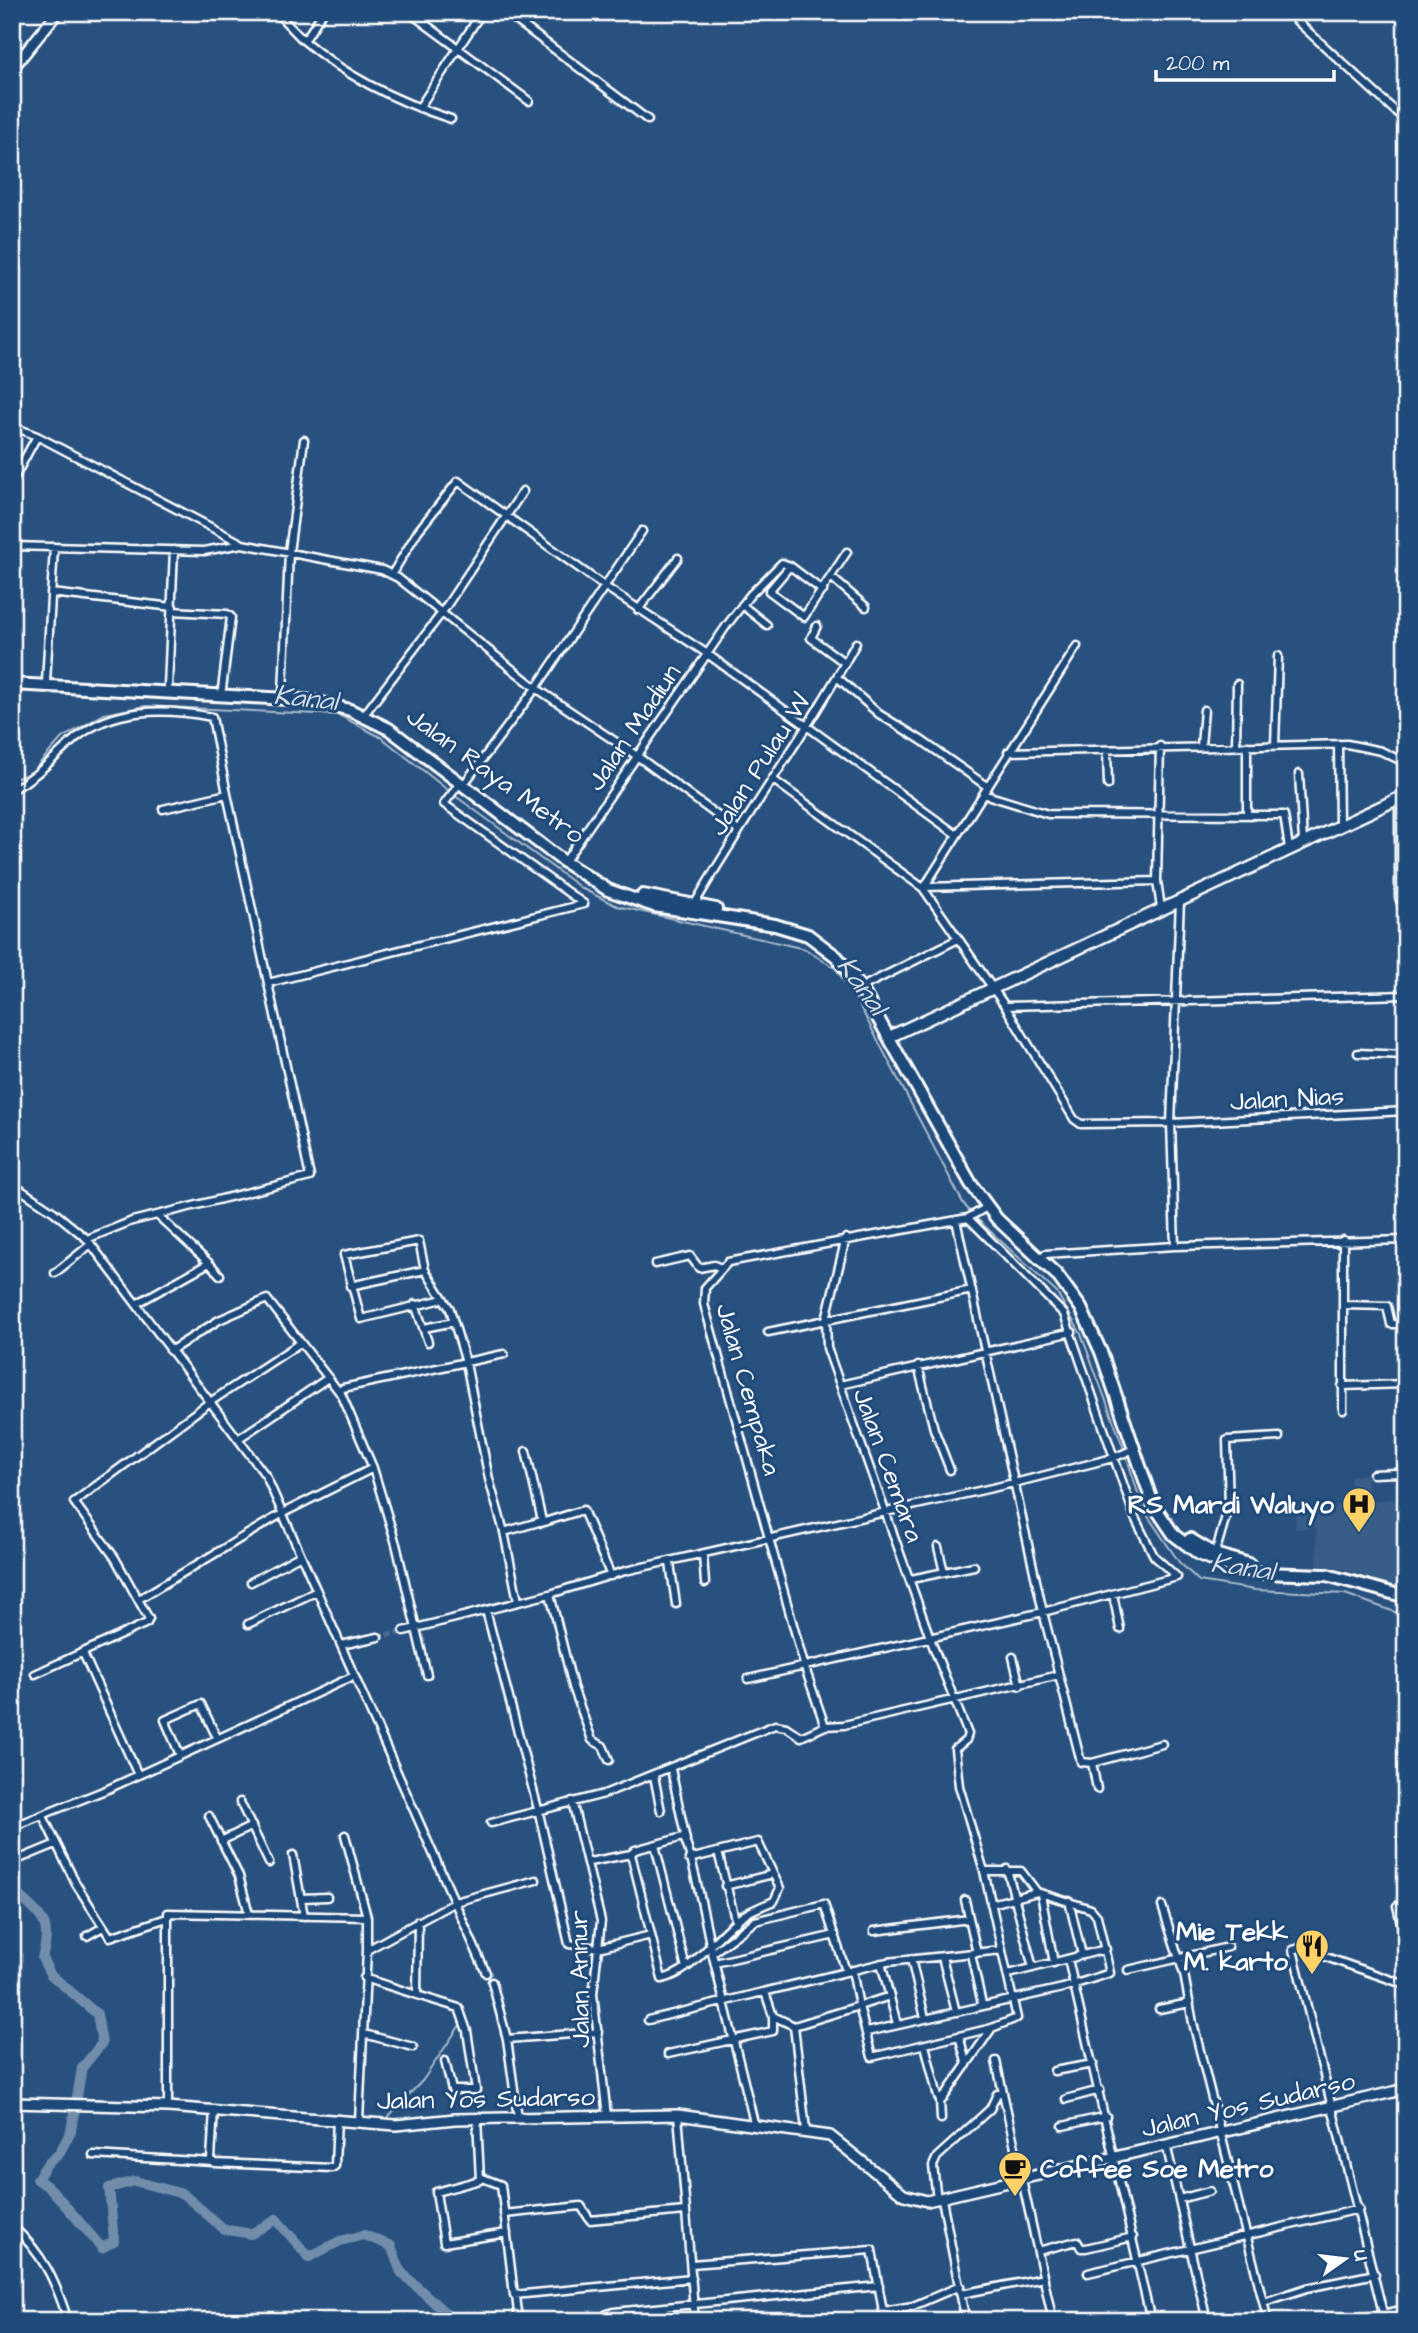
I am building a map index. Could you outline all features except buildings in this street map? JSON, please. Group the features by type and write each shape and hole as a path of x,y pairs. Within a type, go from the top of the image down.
{"highway":[{"name":"Jalan Raya Metro","path":"12,678 46,682 283,692 334,698 368,711 568,857 610,884 698,910"},
{"path":"12,684 324,703 350,710 389,729 464,782 599,886 633,900 729,915 795,930 823,945 848,970 891,1036 975,1182 1002,1216 1045,1254 1088,1305 1108,1349 1128,1422 1131,1450 1153,1504 1174,1535 1199,1554 1248,1571 1327,1575 1406,1597"},
{"path":"729,915 776,919 811,930 841,952 866,985 985,1208 1057,1275 1082,1308 1150,1481 1168,1517 1195,1543 1215,1554 1255,1565 1340,1570 1406,1591"}],"main road":[{"path":"891,1036 1402,797"}],"street":[{"path":"12,69 58,12"},
{"path":"276,12 320,55 385,93 451,119"},
{"path":"302,39 307,37 323,12"},
{"path":"410,12 529,101"},
{"path":"419,108 482,12"},
{"path":"505,12 648,120"},
{"path":"1287,12 1406,121"},
{"path":"12,426 37,436 242,544 382,570 392,575 537,688 637,756 737,830"},
{"path":"12,482 37,436"},
{"path":"283,692 289,552 304,440"},
{"path":"392,575 418,531 458,481 638,610 706,653 957,835"},
{"path":"368,711 441,614 523,491"},
{"path":"268,983 584,904 444,804 537,688 642,531"},
{"path":"12,546 204,551 242,544"},
{"path":"46,682 54,547"},
{"path":"168,687 174,550"},
{"path":"823,591 790,566 769,590 804,617 823,591 847,552"},
{"path":"638,610 678,558"},
{"name":"Jalan Madiun","path":"568,857 706,653 742,605 782,563 790,566"},
{"path":"831,577 866,607"},
{"path":"51,593 228,614 231,617 222,689"},
{"path":"742,605 767,625"},
{"path":"817,626 811,638 845,663"},
{"name":"Jalan Pulau W","path":"698,910 737,830 838,677 856,643"},
{"path":"924,887 1077,646"},
{"path":"1275,745 1278,656"},
{"path":"838,677 879,715 921,740 988,787"},
{"path":"1236,746 1237,684"},
{"path":"1201,746 1204,710"},
{"path":"12,790 32,779 79,736 106,718 138,713 190,713 212,717 310,1177 132,1221 89,1242 55,1273"},
{"path":"1008,752 1338,744 1381,751 1406,763"},
{"path":"1338,744 1339,828"},
{"path":"1247,746 1247,814"},
{"path":"1160,747 1157,881 1161,908"},
{"path":"1107,750 1108,785"},
{"path":"1299,774 1303,841"},
{"path":"772,779 924,887 1005,1006 1406,995"},
{"path":"163,809 227,794"},
{"path":"983,794 1048,814 1286,816 1290,848"},
{"path":"1402,797 1399,897 1406,921"},
{"path":"924,887 1157,881"},
{"path":"1175,1245 1171,1123 1180,900"},
{"path":"866,985 958,939"},
{"name":"Jalan Nias","path":"1005,1006 1074,1119 1081,1124 1171,1123 1406,1111"},
{"path":"1358,1053 1406,1055"},
{"path":"12,1184 54,1212 89,1242 266,1476 486,1973"},
{"path":"748,1679 1043,1612 1174,1579 1177,1575 1154,1556 1146,1540 1072,1332 1059,1308 970,1217 985,1208"},
{"path":"158,1215 220,1275"},
{"name":"Jalan Cempaka","path":"826,1726 805,1668 704,1304 705,1288 721,1268 732,1260 970,1217"},
{"path":"956,1220 1043,1612 1081,1762 1092,1763 1162,1744"},
{"name":"Jalan Cemara","path":"846,1238 826,1319 827,1348 930,1638 968,1734 966,1740 955,1749 959,1786 984,1871"},
{"path":"443,1299 362,1319 350,1286 345,1254 417,1239 425,1270 450,1309 466,1363 489,1479 504,1532 518,1601"},
{"path":"1343,1240 1343,1410"},
{"path":"1045,1254 1175,1245 1406,1240"},
{"path":"655,1264 690,1256 699,1268 713,1265 721,1268"},
{"path":"136,1304 208,1263"},
{"path":"350,1286 425,1270"},
{"path":"768,1332 972,1290"},
{"path":"170,1351 219,1320 264,1299 340,1393 373,1468 396,1544 427,1675"},
{"path":"415,1304 428,1342"},
{"path":"1344,1306 1387,1306 1391,1324 1406,1324"},
{"path":"424,1328 453,1322"},
{"path":"840,1385 1072,1332"},
{"path":"35,1674 147,1623 149,1616 100,1536 74,1502 210,1402 300,1343"},
{"path":"340,1393 343,1388 504,1354"},
{"path":"918,1366 934,1429 950,1470"},
{"path":"239,1439 328,1378"},
{"path":"1342,1386 1406,1384"},
{"path":"1215,1554 1229,1506 1227,1440 1279,1437"},
{"path":"404,1631 770,1536 885,1514 1014,1483 1131,1450"},
{"path":"526,1451 541,1523"},
{"path":"139,1599 283,1513 373,1468"},
{"path":"1373,1474 1396,1473 1406,1476"},
{"path":"504,1532 583,1510 611,1576"},
{"path":"938,1547 944,1572"},
{"path":"251,1582 301,1555"},
{"path":"703,1555 705,1583"},
{"path":"670,1563 676,1604"},
{"path":"911,1579 974,1566"},
{"path":"248,1624 317,1591"},
{"path":"551,1594 573,1686 592,1740 603,1746 609,1760"},
{"path":"1113,1594 1121,1629"},
{"path":"486,1610 538,1809 569,1944 598,1948 651,1935"},
{"path":"341,1646 378,1637"},
{"path":"83,1653 138,1775"},
{"path":"1013,1657 1020,1686"},
{"path":"491,1823 654,1776 775,1725 786,1727 802,1737 826,1726 1020,1686 1059,1675"},
{"path":"12,1827 138,1775 354,1676"},
{"path":"180,1755 165,1720 201,1704 217,1738"},
{"path":"1092,1763 1097,1788"},
{"path":"671,1769 689,1859 754,2123"},
{"path":"654,1776 661,1811"},
{"name":"Jalan Annur","path":"572,1801 589,1861 601,1921 593,1994 607,2116"},
{"path":"240,1802 269,1863"},
{"path":"43,1816 56,1844 110,1937 117,1937 167,1918"},
{"path":"209,1816 239,1876 249,1914"},
{"path":"222,1841 251,1826"},
{"path":"345,1835 367,1917 359,2121"},
{"path":"589,1861 631,1854 683,1837 686,1840"},
{"path":"631,1854 662,1979 686,1968 736,1923 777,1898 780,1891 760,1843 689,1859"},
{"path":"12,1862 56,1844"},
{"path":"655,1845 686,1968"},
{"path":"718,1852 736,1923"},
{"path":"293,1855 304,1916"},
{"path":"1007,1869 1033,1968"},
{"path":"712,1953 755,1922 824,1904 849,1971 873,2057 1016,2020 1009,1973 984,1871 1021,1871 1039,1893 1054,1963"},
{"path":"726,1886 773,1874"},
{"path":"367,1950 455,1902 536,1880"},
{"path":"867,2032 1074,1984 1109,1973 1106,1949 1094,1911 1039,1893 991,1904"},
{"path":"301,1898 327,1897"},
{"path":"965,1900 982,2004"},
{"path":"1069,1901 1082,1955"},
{"path":"1162,1906 1190,2003 1268,2321"},
{"path":"1397,1906 1406,1943"},
{"path":"168,2107 169,1913 367,1917"},
{"path":"874,1931 969,1919"},
{"path":"417,1995 418,1922"},
{"path":"87,1936 103,1927"},
{"path":"715,1963 835,1935"},
{"path":"1128,1969 1179,1960 1227,1947"},
{"path":"1385,2317 1294,1949 1300,1948 1406,1985"},
{"path":"1009,1973 1106,1949"},
{"path":"648,2020 881,1963 1002,1950"},
{"path":"942,1957 956,2012"},
{"path":"911,1959 925,2018"},
{"path":"1068,1959 1151,2321"},
{"path":"881,1963 897,2024"},
{"path":"365,1978 459,2008 467,2031 476,2090 452,2090 446,2061"},
{"path":"492,1982 500,2002 518,2118"},
{"path":"668,2054 773,2031 765,1992"},
{"path":"772,2016 794,2026 890,1996"},
{"path":"1158,2009 1190,2003"},
{"path":"794,2026 806,2130"},
{"path":"940,2100 992,2028"},
{"path":"507,2039 598,2032"},
{"path":"364,2034 414,2047"},
{"path":"960,2036 967,2064"},
{"path":"925,2045 940,2100 941,2119"},
{"path":"996,2061 1000,2093 1053,2321"},
{"path":"1054,2071 1093,2064"},
{"name":"Jalan Yos Sudarso","path":"12,2103 168,2107 396,2125 477,2118 678,2115 806,2130 830,2136 910,2198 939,2200 1406,2089"},
{"path":"1066,2099 1100,2090"},
{"path":"969,2321 965,2317 933,2166 937,2157 990,2109 1000,2093"},
{"path":"213,2162 214,2110"},
{"path":"678,2115 695,2321"},
{"path":"1063,2126 1106,2116"},
{"path":"477,2118 480,2176 477,2181 437,2190 444,2243 507,2233"},
{"path":"93,2155 332,2168 335,2166 337,2119"},
{"path":"1166,2144 1207,2321"},
{"path":"480,2176 501,2185 512,2293 516,2295 519,2321"},
{"path":"1179,2199 1209,2191"},
{"path":"504,2214 581,2206 590,2221 685,2211"},
{"path":"1088,2273 1191,2251 1359,2209"},
{"path":"12,2226 30,2241 46,2263 68,2320 12,2319"},
{"path":"1038,2251 1077,2241 1081,2248 1086,2248 1133,2237"},
{"path":"691,2264 872,2250 883,2311 913,2306 960,2290 1044,2278"},
{"path":"1264,2302 1307,2288 1375,2274"},
{"path":"516,2295 692,2278"},
{"path":"608,2321 609,2312 879,2286"},
{"path":"1350,2321 1385,2317 1406,2309"}],"shaded area":[{"name":"RS Mardi Waluyo","path":"1367,1474 1369,1501 1403,1498 1406,1589 1343,1569 1317,1565 1316,1528 1295,1529 1296,1505 1352,1505 1350,1476"}],"waterway":[{"name":"Kanal","path":"12,780 32,772 62,738 104,714 146,706 339,715 382,738 449,791"},
{"name":"Kanal","path":"454,795 581,888 617,906 805,949 836,969 855,997 963,1203 972,1214"},
{"name":"Kanal","path":"976,1218 1057,1293 1081,1334 1124,1449"},
{"name":"Kanal","path":"1126,1455 1143,1509 1179,1562 1199,1581 1255,1590 1345,1594 1406,1616"},
{"path":"12,1888 45,1925 42,1958 50,1974 97,2014 102,2043 82,2068 71,2131 59,2154 47,2164 37,2179 52,2190 102,2248 114,2241 109,2188 135,2181 183,2194 224,2229 251,2234 276,2219 309,2257 340,2241 364,2235 391,2246 401,2272 454,2321"},
{"path":"386,2119 423,2080 460,2025"}],"tunnel":[{"path":"378,1637 404,1631"}],"place":[{"name":"RS Mardi Waluyo","path":"1359,1534"},
{"name":"Mie Tekk M. karto","path":"1312,1976"},
{"name":"Coffee Soe Metro","path":"1015,2198"}]}
